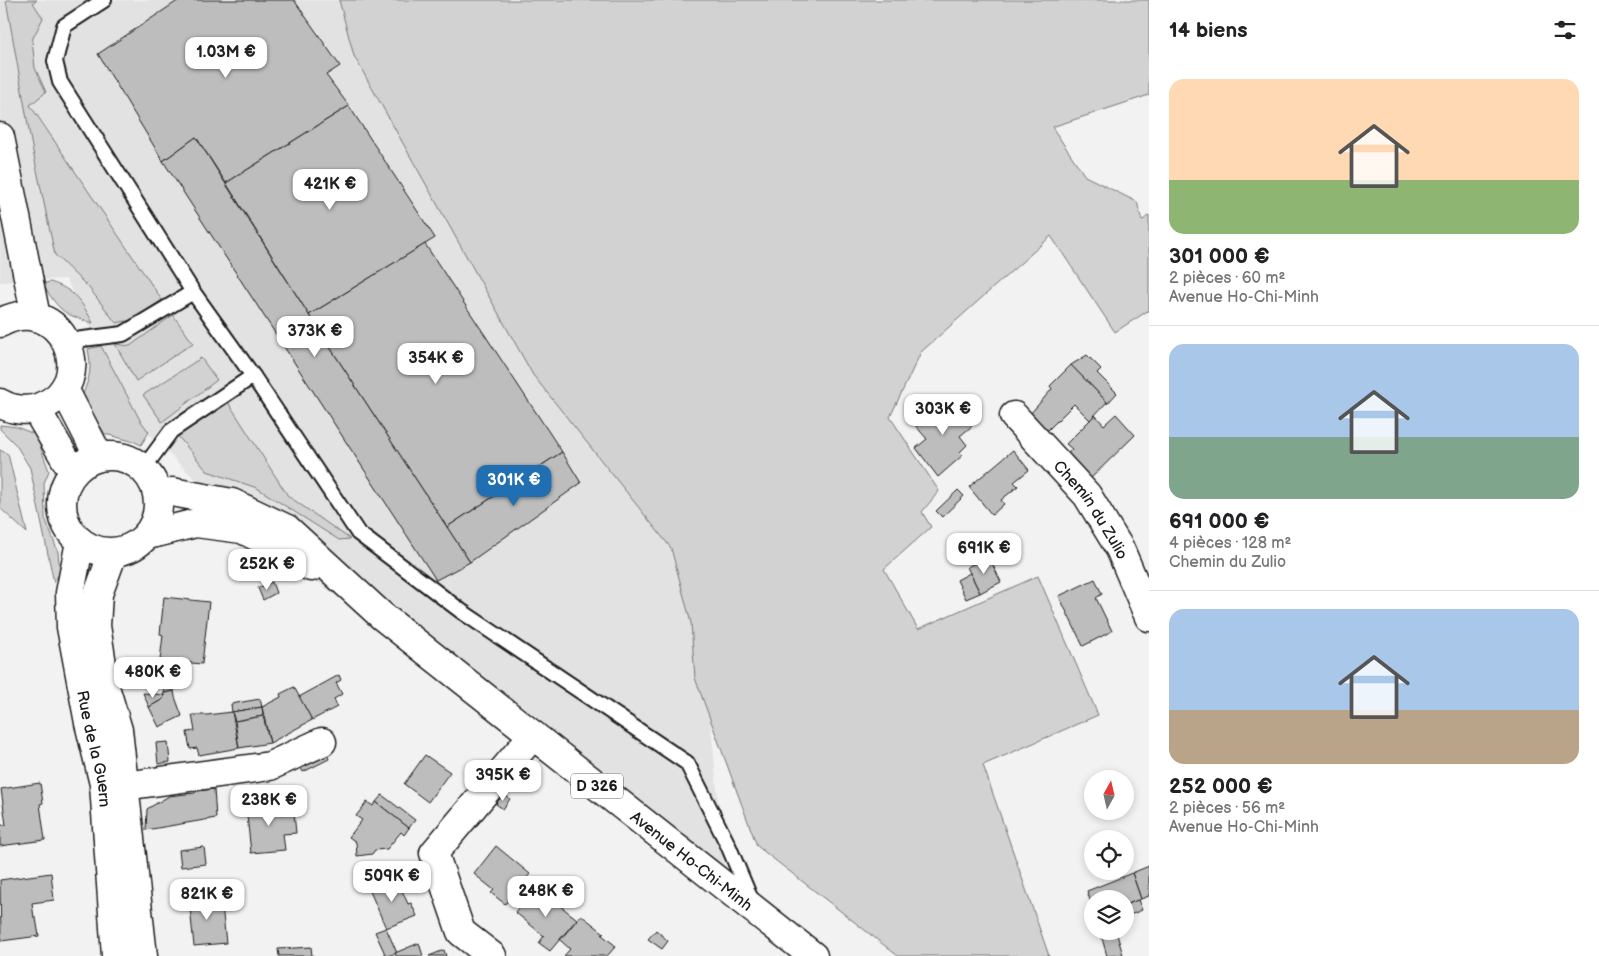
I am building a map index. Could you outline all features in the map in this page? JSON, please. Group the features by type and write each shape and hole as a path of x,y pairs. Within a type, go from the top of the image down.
{"main road":[{"path":"0,137 36,317"},
{"path":"0,320 18,316 36,317 48,322 59,330 67,341 72,366 64,389 47,405 36,409 20,410 0,403"},
{"path":"64,389 99,456"},
{"path":"36,409 73,472"},
{"name":"Chemin du Zulio","path":"1014,416 1088,495 1120,549 1149,616"},
{"path":"99,456 115,456 130,460 143,469 153,481 158,496 158,511 148,535 135,546 113,552 101,552 80,542 69,530 63,516 61,500 65,485 73,472 85,462 99,456"},
{"name":"Avenue Ho-Chi-Minh","path":"158,496 172,492 232,503 286,529 382,616"},
{"name":"Avenue Ho-Chi-Minh","path":"148,535 196,523 242,529 293,555 382,616 812,956"},
{"name":"Rue de la Guern","path":"80,542 70,593 71,627 89,723 104,784 116,956"},
{"name":"Rue de la Guern","path":"113,552 98,594 96,626 106,690 118,730 143,956"},
{"path":"492,956 461,932 434,853 533,735"},
{"path":"124,786 270,766 322,742"}],"lane":[{"path":"104,0 64,26 55,61 60,82 193,292 253,376 358,533 461,611 687,763 728,845 756,912"},
{"path":"67,341 123,334 193,292"},
{"path":"143,469 171,430 253,376"}],"shaded area":[{"path":"0,0 341,0 694,547 727,894 243,525 139,425 66,279 0,282"},
{"path":"6,0 37,0 33,3 43,18 32,40 35,68 46,92 30,105 162,300 131,320 116,323 90,289 55,255 31,142"},
{"path":"339,0 1149,0 1149,95 1052,127 1085,176 1137,202 1142,221 1149,215 1149,310 1115,332 1051,236 921,352 890,417 939,491 922,512 931,527 884,569 918,629 1038,576 1098,715 983,765 1049,956 898,956 757,846 695,678 691,623 671,548 533,375 354,56"},
{"path":"50,282 65,288 76,297 93,323 74,317 62,310 42,284"},
{"path":"173,315 193,343 136,381 115,344 130,346"},
{"path":"101,346 140,420 149,432 141,445 105,434 82,396 90,373 88,349"},
{"path":"201,358 217,380 162,422 143,395"},
{"path":"226,399 288,496 350,539 339,540 257,488 207,471 177,435"},
{"path":"0,425 17,427 36,435 49,471 44,483 45,518 58,552 60,572 54,583 30,468 16,445 0,429"},
{"path":"0,450 8,454 27,533 0,508"}],"building":[{"path":"179,0 294,0 340,66 326,75 349,106 226,183 196,137 163,161 98,54"},
{"path":"349,106 435,238 309,315 226,183"},
{"path":"196,137 470,562 436,580 163,161"},
{"path":"425,244 562,452 447,527 309,315"},
{"path":"1087,355 1101,369 1097,373 1117,393 1107,404 1071,365"},
{"path":"1071,365 1107,402 1090,420 1074,404 1047,431 1030,414 1052,389 1050,386"},
{"path":"947,397 972,426 960,436 967,445 960,452 963,455 938,477 916,448 927,439 914,424"},
{"path":"1116,414 1135,435 1087,482 1065,456 1072,449 1066,444 1095,415 1104,425"},
{"path":"1013,450 1029,470 1014,482 1018,486 1001,500 1004,504 992,515 969,487"},
{"path":"562,452 581,483 470,562 447,527"},
{"path":"958,490 964,496 942,517 936,511"},
{"path":"989,557 1001,582 980,593 967,567"},
{"path":"970,573 980,593 966,599 957,580"},
{"path":"1095,579 1102,594 1096,598 1112,631 1083,646 1059,596"},
{"path":"272,582 276,593 263,600 258,588"},
{"path":"164,597 209,602 202,664 160,660 163,635 160,634"},
{"path":"167,675 174,675 174,691 164,693"},
{"path":"339,675 341,680 336,683 342,694 334,699 337,707 312,720 299,697"},
{"path":"294,687 312,720 270,743 262,707 281,697 280,694"},
{"path":"174,691 182,716 159,727 149,707 163,699 164,693"},
{"path":"143,693 164,695 163,699 149,707"},
{"path":"260,699 262,707 232,712 231,704"},
{"path":"262,707 263,716 235,721 232,712"},
{"path":"232,712 239,748 199,755 197,748 190,749 187,732 195,731 192,715"},
{"path":"263,716 270,743 239,748 235,721"},
{"path":"168,742 170,762 158,764 156,743"},
{"path":"326,751 329,759 303,772 299,764"},
{"path":"425,755 450,772 428,802 404,784"},
{"path":"40,783 43,803 40,804 45,840 0,846 0,825 6,825 1,789"},
{"path":"214,789 216,818 146,830 147,809 169,796"},
{"path":"503,794 510,799 503,809 496,804"},
{"path":"382,795 415,820 409,828 376,802"},
{"path":"367,802 373,806 376,802 409,828 404,835 401,832 387,849 375,850 372,854 357,856 356,842 349,837 362,820 356,816"},
{"path":"280,803 281,814 294,813 296,833 283,834 285,850 251,853 246,806"},
{"path":"496,846 530,874 505,904 491,893 494,890 474,874"},
{"path":"204,847 206,864 181,867 179,850"},
{"path":"1149,866 1149,896 1141,899 1134,879 1134,872"},
{"path":"51,873 54,900 32,903 39,936 1,941 0,880"},
{"path":"396,877 408,904 411,903 417,916 386,928 369,889"},
{"path":"1134,879 1141,899 1134,902 1134,890 1090,890 1114,880"},
{"path":"536,887 577,919 550,951 539,943 544,936 515,912"},
{"path":"221,896 226,943 194,946 189,898"},
{"path":"1138,900 1142,910 1134,913 1134,902"},
{"path":"581,915 604,933 602,935 616,946 607,956 564,956 570,949 560,940"},
{"path":"386,928 397,953 387,956 375,932"},
{"path":"656,930 668,941 662,949 648,939"},
{"path":"1103,940 1119,940 1123,955 1107,956"},
{"path":"419,943 423,956 396,956 395,953"},
{"path":"311,947 312,956 279,956 278,949"},
{"path":"444,950 446,956 429,956"}]}
